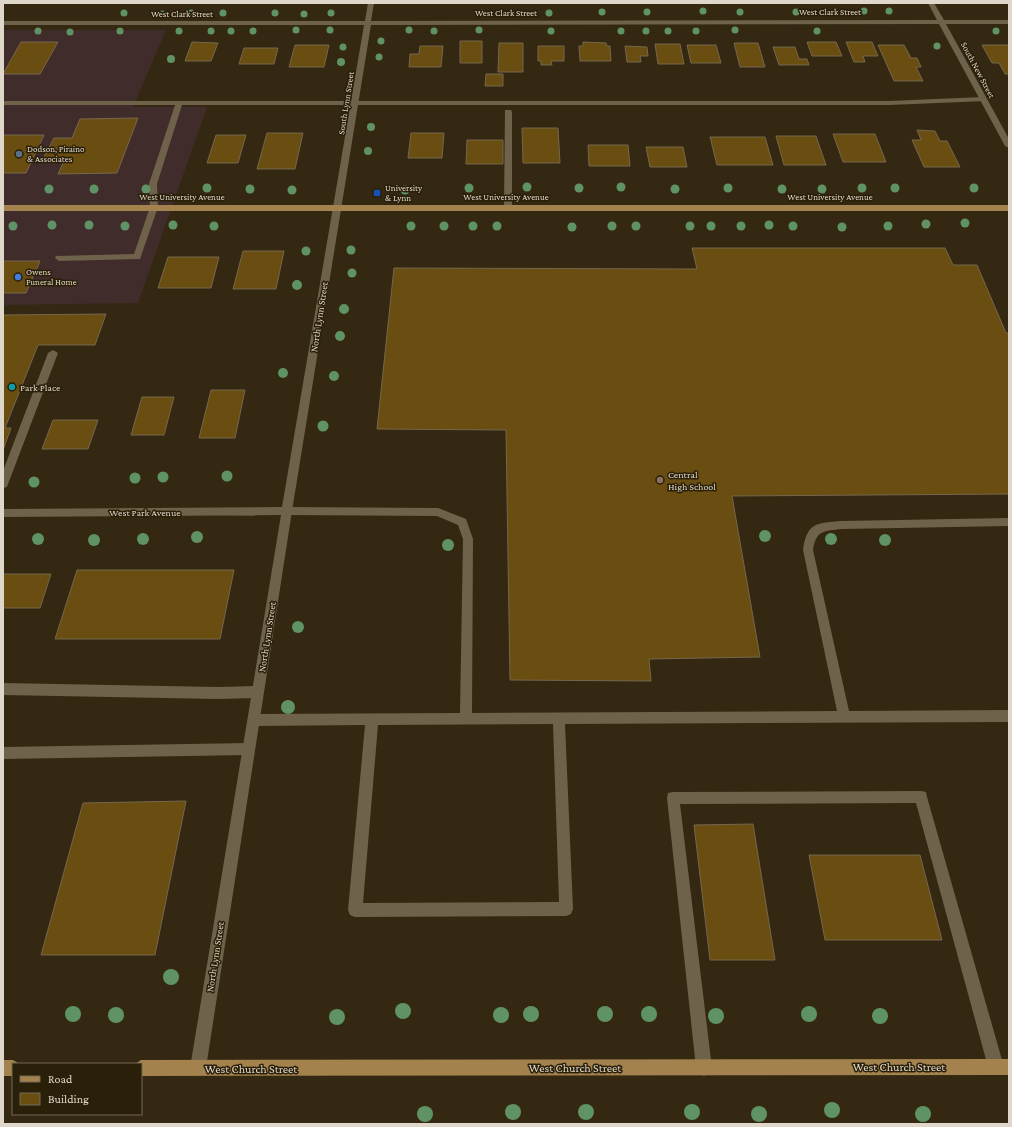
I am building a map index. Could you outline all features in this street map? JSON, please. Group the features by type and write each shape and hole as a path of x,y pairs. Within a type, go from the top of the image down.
{"main road":[{"name":"West University Avenue","path":"3,208 1009,208"},
{"name":"West Church Street","path":"142,1068 1002,1067"}],"street":[{"name":"South Lynn Street","path":"337,207 371,3"},
{"name":"South New Street","path":"931,3 1009,146"},
{"name":"West Clark Street","path":"3,23 1009,22"},
{"path":"3,103 889,103 983,99"},
{"path":"59,258 137,257 154,207 153,184 179,103"},
{"path":"508,112 508,207"},
{"name":"North Lynn Street","path":"198,1068 337,207"},
{"path":"3,484 53,353"},
{"name":"West Park Avenue","path":"3,513 287,511 438,512 462,522 468,539 466,718"},
{"path":"844,717 808,550 810,537 820,527 842,524 1009,522"},
{"path":"3,689 218,693 258,692"},
{"path":"254,720 1009,716"},
{"path":"372,719 355,910 566,909 559,718"},
{"path":"3,753 249,749"},
{"path":"704,1068 673,798 921,797 1002,1067"}],"shaded area":[{"path":"3,30 166,30 133,107 207,107 138,303 3,305"}],"building":[{"path":"460,41 482,41 482,63 460,63"},
{"path":"21,42 58,42 40,74 3,74"},
{"path":"192,42 218,43 211,61 185,61"},
{"path":"583,42 606,43 607,46 610,46 611,61 580,61 579,46 583,46"},
{"path":"807,42 836,42 842,56 812,56"},
{"path":"846,42 872,42 878,56 863,56 865,62 854,62"},
{"path":"499,43 523,43 523,72 498,72"},
{"path":"734,43 758,43 765,67 740,67"},
{"path":"655,44 680,44 684,64 658,64"},
{"path":"295,45 329,45 324,67 289,67"},
{"path":"687,45 716,45 721,63 691,63"},
{"path":"878,45 904,45 911,58 917,58 921,67 916,67 923,81 894,81"},
{"path":"982,45 1009,45 1009,74 1005,74 999,63 992,63"},
{"path":"420,46 443,46 441,67 409,67 410,54 419,54"},
{"path":"538,46 564,46 564,61 551,61 552,65 541,65 541,61 538,61"},
{"path":"625,46 647,47 648,56 640,56 641,62 627,62"},
{"path":"773,47 795,47 799,59 807,59 809,65 779,65"},
{"path":"244,48 278,48 274,64 239,64"},
{"path":"486,74 503,74 503,86 485,86"},
{"path":"138,118 117,173 58,174 65,159 43,159 54,138 72,138 80,119"},
{"path":"522,128 558,128 560,163 523,163"},
{"path":"917,130 935,131 940,141 947,141 960,167 924,167 912,140 921,140"},
{"path":"267,133 303,133 295,169 257,169"},
{"path":"411,133 444,133 442,158 408,158"},
{"path":"833,134 875,134 886,162 843,162"},
{"name":"Dodson, Piraino & Associates","path":"3,135 44,135 26,173 3,173"},
{"path":"216,135 246,135 238,163 207,163"},
{"path":"776,136 816,136 826,165 784,165"},
{"path":"710,137 765,137 773,165 717,165"},
{"path":"467,140 503,140 503,164 466,164"},
{"path":"588,145 628,145 630,166 589,166"},
{"path":"646,147 683,147 687,167 650,167"},
{"path":"692,248 945,248 953,265 977,265 1006,333 1009,333 1009,494 732,496 760,657 649,659 651,681 510,680 506,430 377,429 394,268 697,269"},
{"path":"243,251 284,251 276,289 233,289"},
{"path":"168,257 219,257 211,288 158,288"},
{"name":"Owens Funeral Home","path":"3,261 40,261 26,293 3,293"},
{"name":"Park Place","path":"106,314 95,345 38,345 5,428 11,428 3,450 3,315"},
{"path":"211,390 245,390 235,438 199,438"},
{"path":"142,397 174,397 164,435 131,435"},
{"path":"53,420 98,420 88,449 42,449"},
{"path":"77,570 234,570 220,639 55,639"},
{"path":"3,574 51,574 40,608 3,608"},
{"path":"186,801 155,955 41,955 83,803"},
{"path":"753,824 775,960 710,960 694,825"},
{"path":"809,855 920,855 942,940 825,940"}],"place":[{"name":"Dodson, Piraino & Associates","path":"19,154"},
{"name":"University & Lynn","path":"377,193"},
{"name":"Owens Funeral Home","path":"18,277"},
{"name":"Park Place","path":"12,387"},
{"name":"Central High School","path":"660,480"}]}
